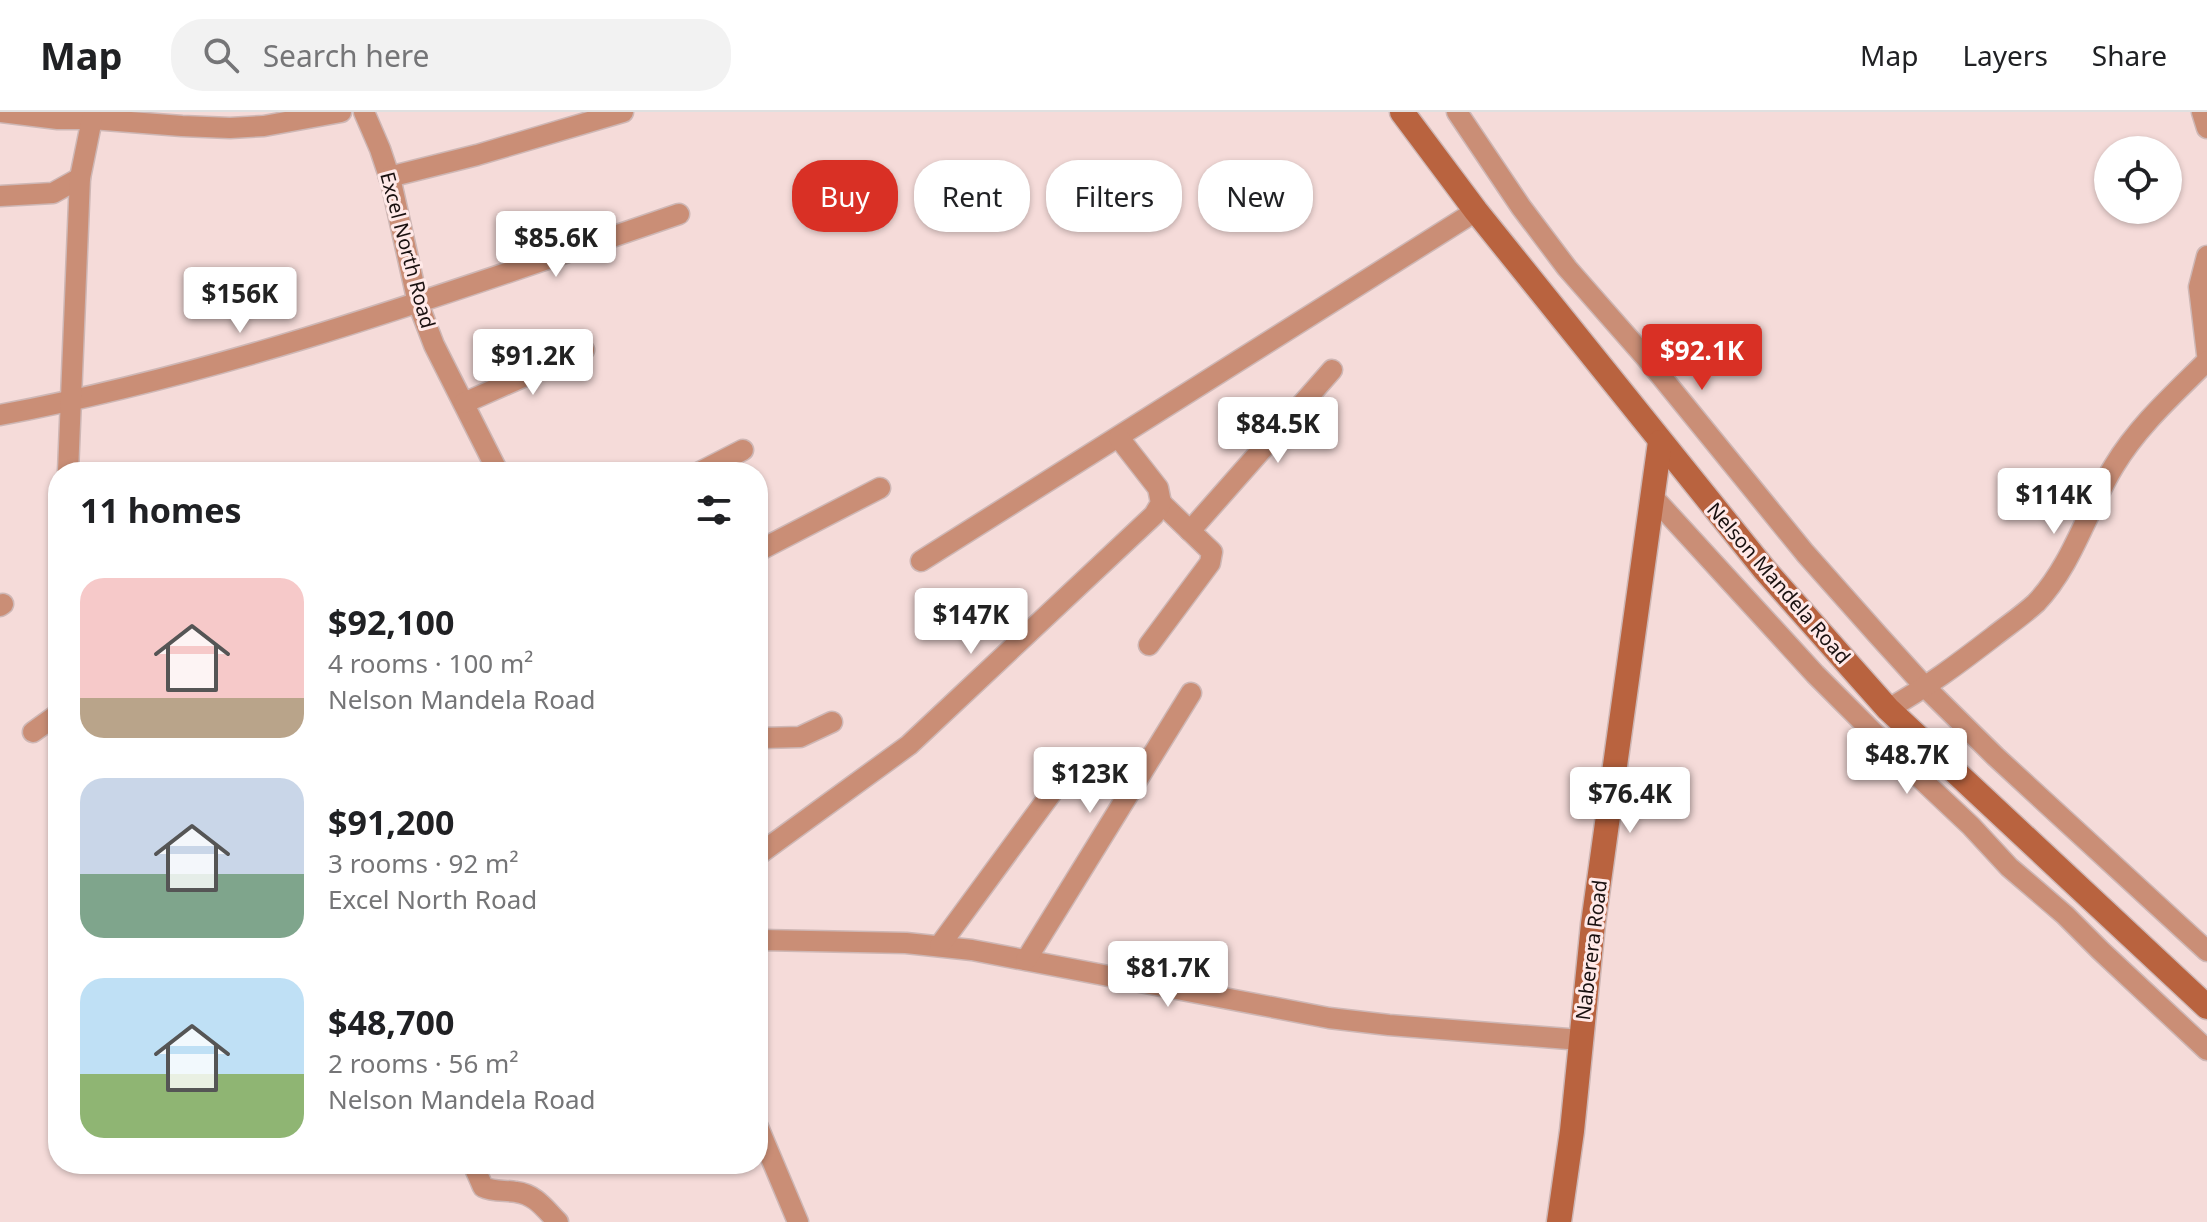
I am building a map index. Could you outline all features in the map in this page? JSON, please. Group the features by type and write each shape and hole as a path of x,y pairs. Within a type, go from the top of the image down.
{"main road":[{"name":"Nelson Mandela Road","path":"1402,112 1476,211 1660,442 1764,569 1888,709 2207,1007"},
{"name":"Naberera Road","path":"1559,1222 1593,924 1660,442"}],"street":[{"path":"0,112 58,119 230,128 264,126 341,112"},
{"name":"Excel North Road","path":"364,112 389,177 418,303 434,345 493,462"},
{"path":"389,177 623,112"},
{"path":"1457,112 1521,207 1567,268 1647,359 1805,553 1926,688 1996,757 2207,951"},
{"path":"2202,112 2207,128"},
{"path":"69,462 80,178 92,119"},
{"path":"0,196 53,193 80,178"},
{"path":"921,561 1476,211"},
{"path":"0,415 72,401 234,360 418,303 679,214"},
{"path":"2207,256 2199,287 2207,354"},
{"path":"464,403 584,350"},
{"path":"1888,709 1926,688 2036,602 2055,579 2078,540 2116,463 2148,422 2207,361"},
{"path":"1190,531 1332,370"},
{"path":"1119,438 1158,488 1161,503 1212,552 1210,563 1149,645"},
{"path":"720,462 743,450"},
{"path":"768,546 880,488"},
{"path":"1652,496 1815,674 1903,762 2009,867 2065,915 2207,1050"},
{"path":"768,848 909,745 1154,515 1161,503"},
{"path":"1026,960 1191,693"},
{"path":"33,732 48,721"},
{"path":"768,738 800,737 832,722"},
{"path":"940,945 1064,776"},
{"path":"768,940 940,945 1329,1018 1581,1040"},
{"path":"768,1151 798,1222"},
{"path":"477,1174 483,1187 490,1191 526,1194 535,1198 558,1222"}]}
